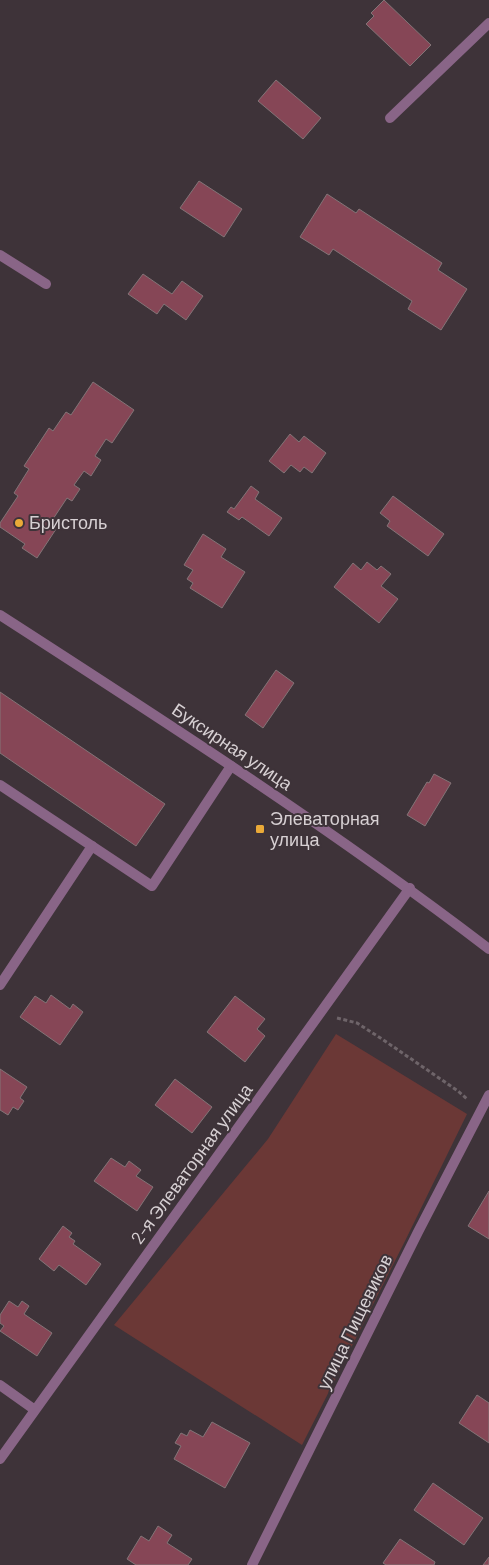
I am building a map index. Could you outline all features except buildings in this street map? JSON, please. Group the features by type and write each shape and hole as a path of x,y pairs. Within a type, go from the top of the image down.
{"street":[{"path":"390,118 489,23"},
{"path":"0,255 46,284"},
{"name":"Буксирная улица","path":"0,615 178,730 410,888 489,949"},
{"path":"0,785 152,886 231,766"},
{"path":"0,985 92,846"},
{"name":"2-я Элеваторная улица","path":"0,1460 410,888"},
{"name":"улица Пищевиков","path":"252,1565 489,1094"},
{"path":"0,1385 35,1410"}],"path":[{"path":"320,1014 357,1023 458,1091 480,1112"}],"shaded area":[{"path":"336,1034 467,1114 302,1445 114,1325 268,1139"}],"place":[{"name":"Бристоль","path":"19,523"},
{"name":"Элеваторная улица","path":"260,829"}]}
